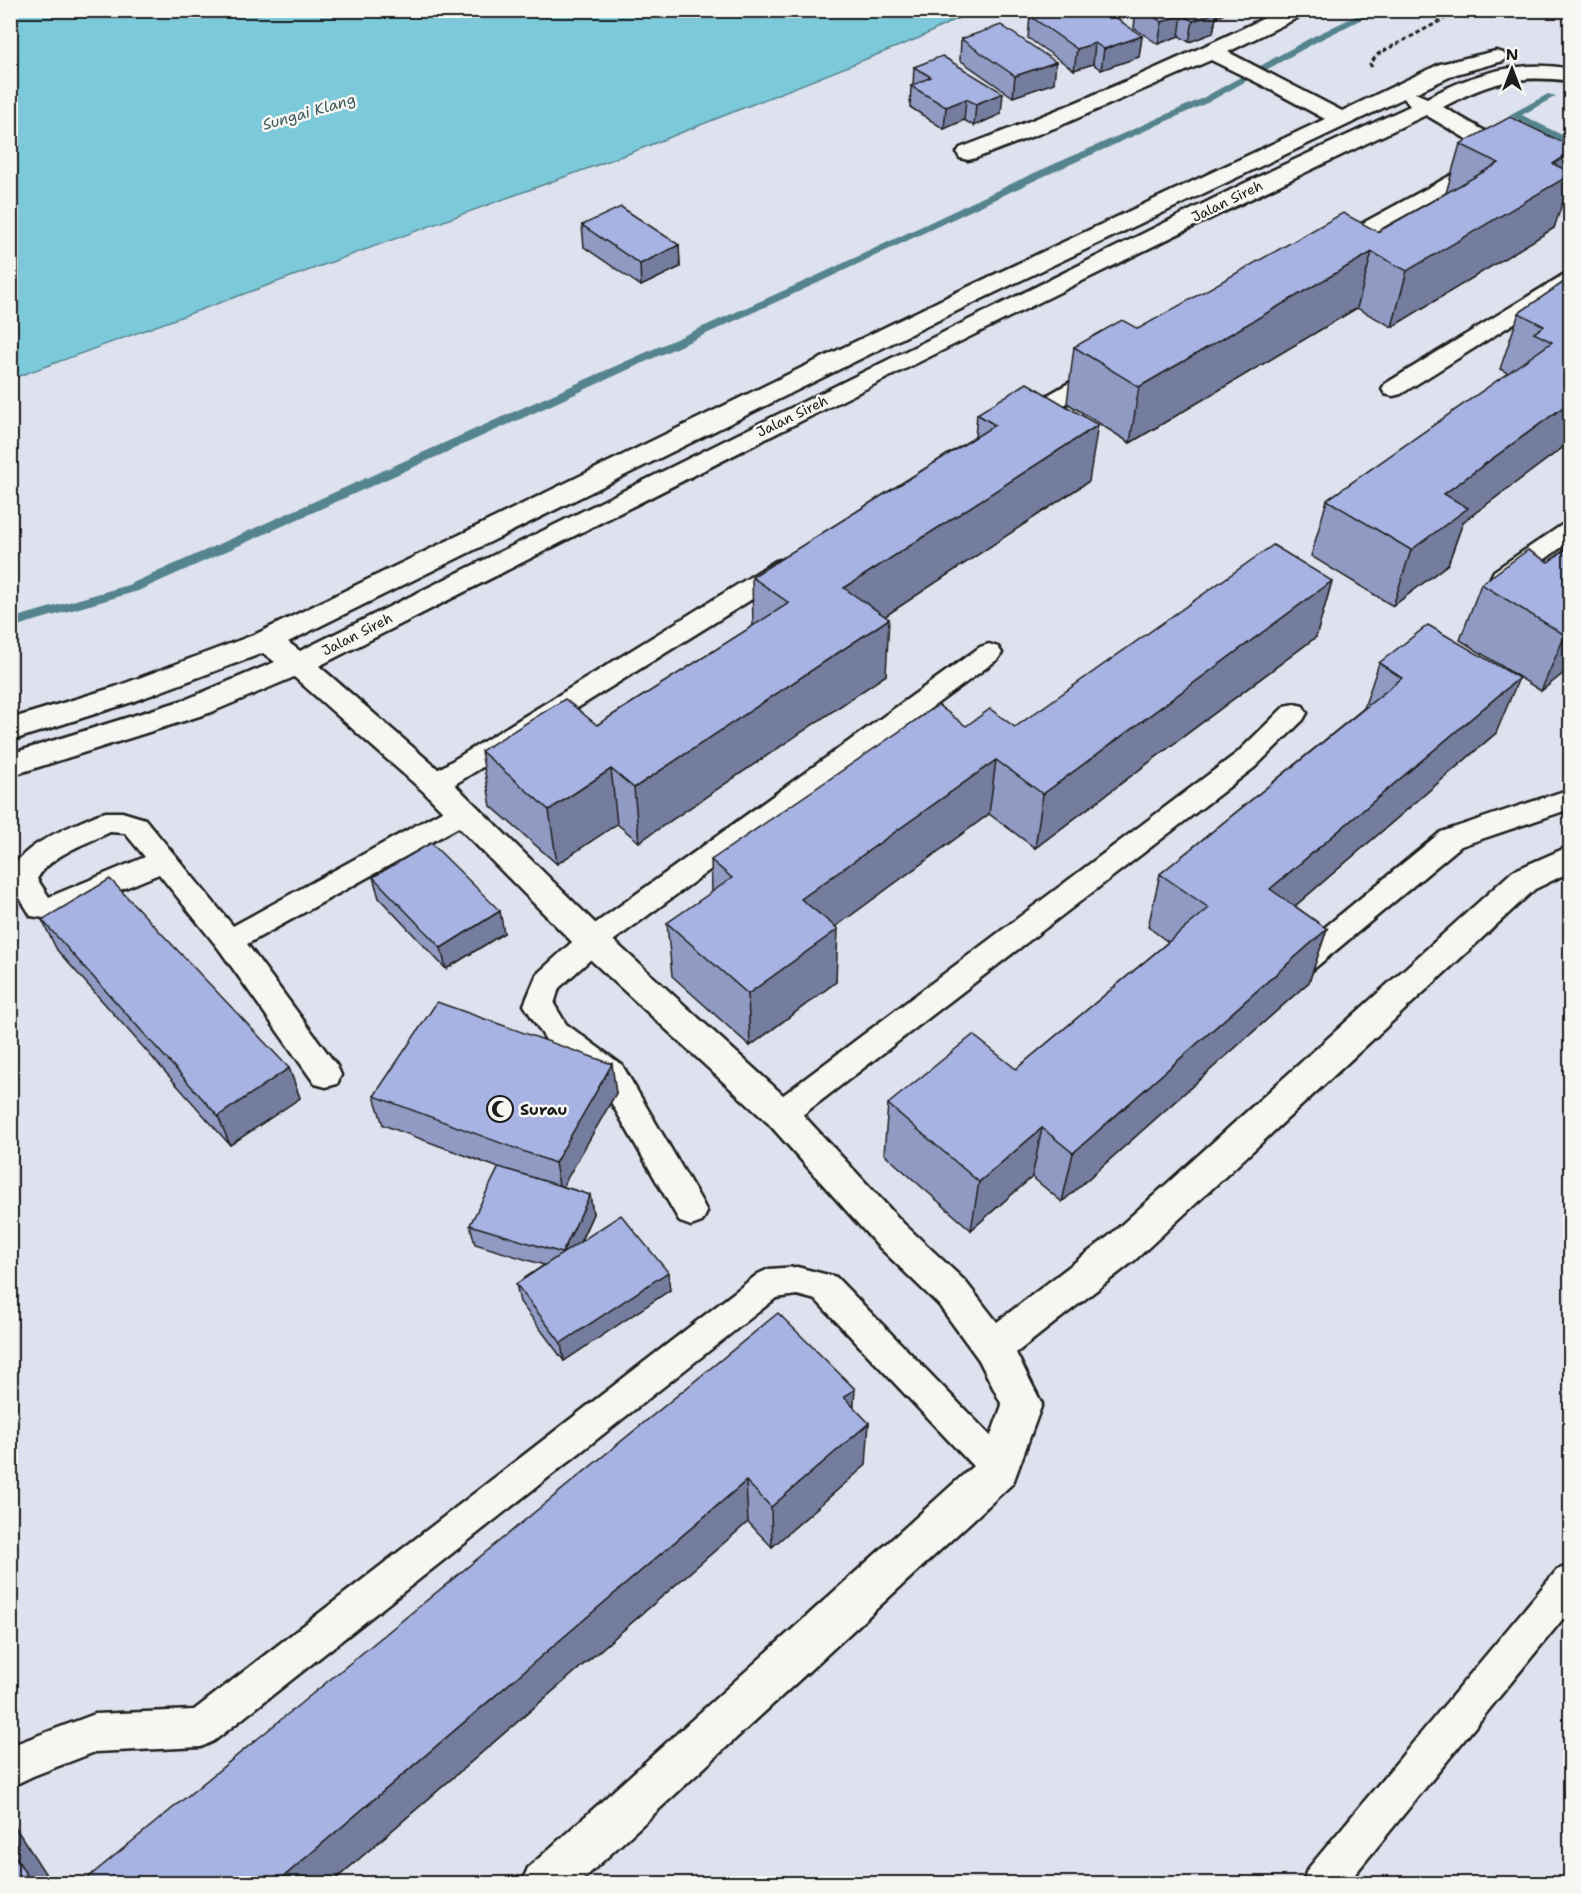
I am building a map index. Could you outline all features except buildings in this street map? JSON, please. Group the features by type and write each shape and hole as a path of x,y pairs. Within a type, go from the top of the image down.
{"street":[{"path":"968,153 1049,122 1211,52 1298,10"},
{"path":"1211,52 1268,79 1343,120"},
{"name":"Jalan Sireh","path":"10,730 125,694 266,641 962,298 1448,69 1515,53 1570,53"},
{"name":"Jalan Sireh","path":"10,765 198,706 298,664 751,436 1253,188 1462,88 1486,78 1526,72 1554,72 1570,75"},
{"path":"1401,92 1505,152 1570,184"},
{"path":"266,641 298,664 435,784 592,941 781,1114 890,1234 952,1293 993,1348 1022,1404 999,1469 544,1884"},
{"path":"993,1348 1122,1248 1524,880 1570,858"}],"lane":[{"path":"1319,255 1505,152"},
{"path":"1393,389 1570,279"},
{"path":"1010,428 1122,363"},
{"path":"1501,579 1570,530"},
{"path":"435,784 808,553"},
{"path":"691,1212 611,1074 556,1032 539,1005 547,982 592,941 989,653"},
{"path":"781,1114 1246,760 1294,714"},
{"path":"1300,964 1451,838 1570,799"},
{"path":"229,941 463,812"},
{"path":"163,861 229,941 327,1075"},
{"path":"10,1768 21,1761 95,1733 201,1728 769,1284 797,1281 825,1287 999,1469"},
{"path":"1321,1884 1570,1583"}],"path":[{"path":"1401,92 1370,64 1378,54 1461,10"}],"water":[{"name":"Sungai Klang","path":"11,10 972,11 919,38 630,153 11,379"}],"waterway":[{"path":"10,624 133,588 532,409 818,279 1036,176 1204,101 1315,39 1376,10"},
{"path":"1551,96 1514,115 1570,143"}],"place":[{"name":"Surau","path":"500,1109"}]}
